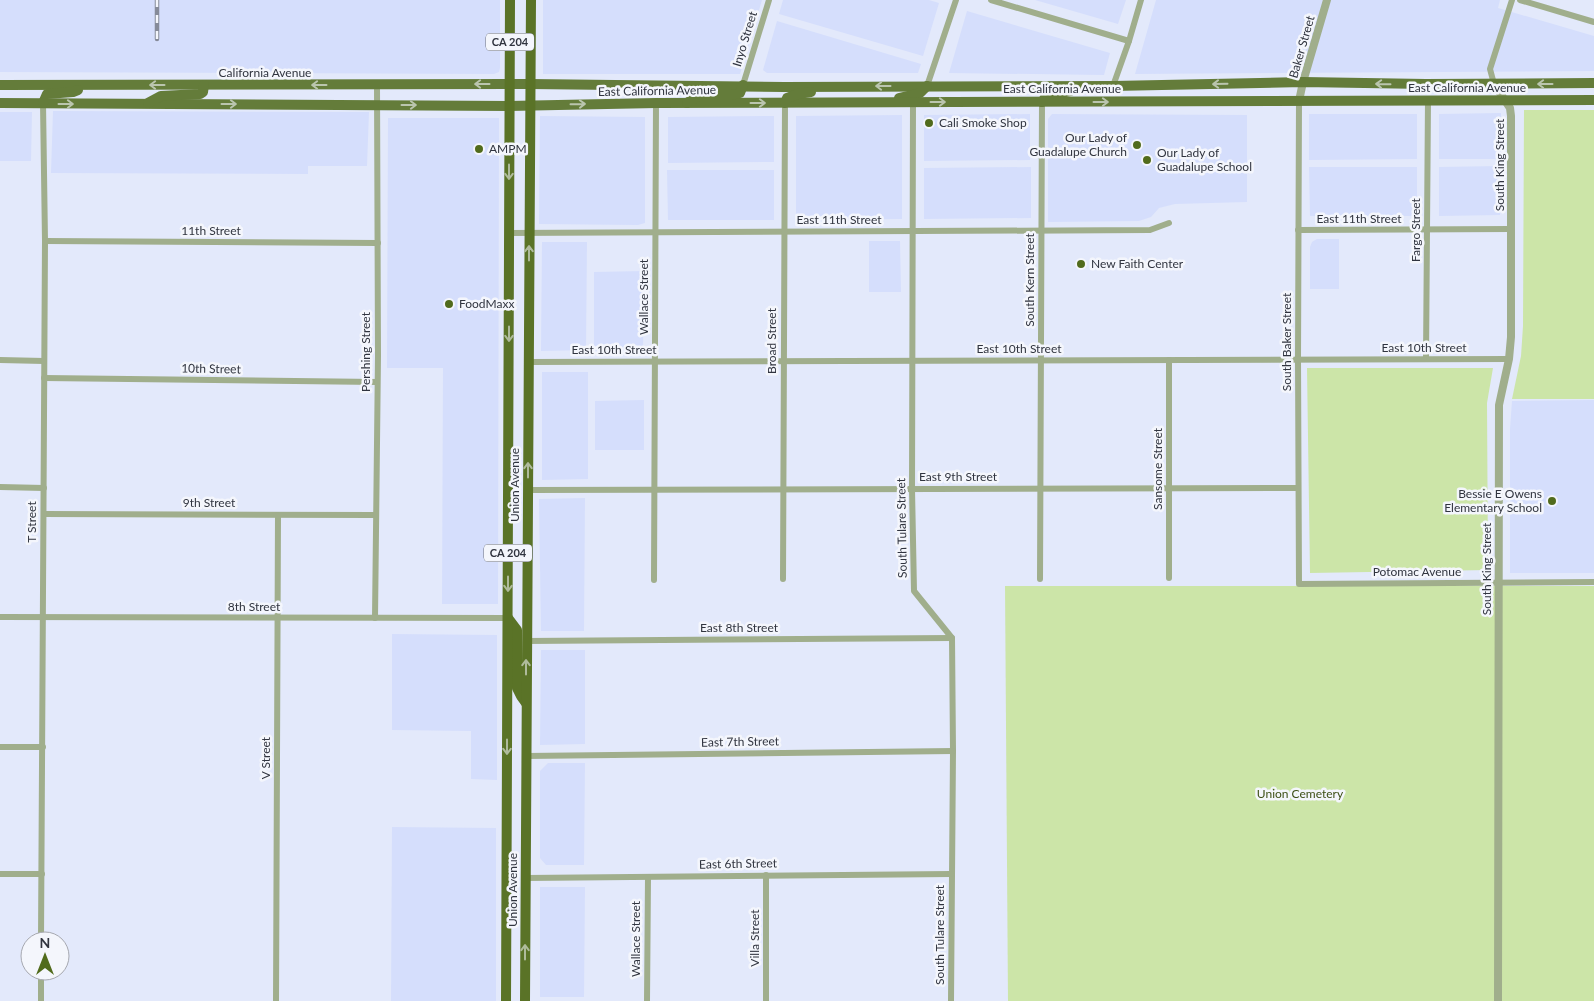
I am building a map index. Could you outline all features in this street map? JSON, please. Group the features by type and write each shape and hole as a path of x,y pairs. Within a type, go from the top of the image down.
{"highway":[{"name":"Union Avenue","path":"506,1001 510,0"},
{"name":"Union Avenue","path":"525,1001 531,0"},
{"path":"508,618 516,630 517,688 526,703"}],"main road":[{"name":"East California Avenue","path":"530,84 1113,86 1303,82 1594,83"},
{"name":"California Avenue","path":"0,85 530,84"},
{"path":"148,104 161,96 200,94 203,92 204,85"},
{"path":"687,103 699,95 732,95 740,93 743,85"},
{"path":"43,104 47,94 73,92 85,86"},
{"path":"785,103 787,98 791,96 844,86"},
{"path":"866,102 920,93 927,86"},
{"path":"1042,102 1046,96 1098,86"},
{"name":"East California Avenue","path":"530,105 1594,100"},
{"path":"0,103 530,105"}],"street":[{"name":"Inyo Street","path":"743,85 769,0"},
{"path":"927,86 956,0"},
{"path":"991,0 1129,41"},
{"path":"1113,86 1141,0"},
{"name":"Baker Street","path":"1299,101 1327,0"},
{"path":"1494,84 1490,70 1512,0"},
{"path":"1520,0 1594,22"},
{"name":"South King Street","path":"1494,84 1510,108 1511,116 1511,337 1509,359 1499,405 1498,1001"},
{"name":"Pershing Street","path":"375,618 378,382 377,85"},
{"name":"Fargo Street","path":"1426,359 1428,100"},
{"name":"South Baker Street","path":"1299,101 1299,584"},
{"name":"South Tulare Street","path":"914,102 912,360 914,591 952,638 951,1001"},
{"name":"South Kern Street","path":"1040,578 1042,102"},
{"name":"Wallace Street","path":"654,580 656,103"},
{"name":"Broad Street","path":"783,580 785,103"},
{"name":"T Street","path":"41,931 45,241 43,104"},
{"name":"East 11th Street","path":"509,233 1150,230 1169,223"},
{"name":"East 11th Street","path":"1298,230 1511,229"},
{"name":"11th Street","path":"45,241 378,243"},
{"name":"East 10th Street","path":"528,362 1509,359"},
{"path":"0,360 44,361"},
{"name":"Sansome Street","path":"1169,360 1169,578"},
{"name":"10th Street","path":"44,378 378,382"},
{"path":"0,487 44,488"},
{"name":"East 9th Street","path":"528,490 1298,488"},
{"name":"9th Street","path":"44,514 375,515"},
{"name":"V Street","path":"276,1001 278,515"},
{"name":"Potomac Avenue","path":"1299,584 1594,582"},
{"name":"8th Street","path":"0,617 508,618"},
{"name":"East 8th Street","path":"526,641 952,638"},
{"path":"0,747 43,747"},
{"name":"East 7th Street","path":"526,756 953,751"},
{"path":"0,874 42,874"},
{"name":"East 6th Street","path":"526,878 952,874"},
{"name":"Villa Street","path":"766,876 766,1001"},
{"name":"Wallace Street","path":"647,1001 648,877"},
{"path":"41,981 41,1001"}],"shaded area":[{"path":"0,0 500,0 500,68 499,72 494,74 0,72"},
{"path":"543,0 762,0 740,74 543,74"},
{"path":"783,0 929,0 939,3 923,56 779,14"},
{"path":"1035,0 1126,0 1118,24"},
{"path":"1156,0 1500,0 1498,8 1594,36 1594,71 1135,74"},
{"path":"967,11 1110,53 1104,75 949,73"},
{"path":"777,21 921,64 918,73 767,73 763,70"},
{"path":"53,111 369,112 367,166 308,166 308,174 51,173"},
{"path":"0,112 32,112 31,161 0,161"},
{"path":"1501,113 1501,159 1439,159 1439,114"},
{"path":"1030,114 1030,160 924,161 924,115"},
{"name":"Our Lady of Guadalupe School","path":"1052,114 1247,115 1247,202 1175,204 1159,208 1151,217 1139,221 1048,222 1048,119"},
{"path":"1309,114 1417,114 1417,159 1309,160"},
{"path":"902,115 902,219 796,220 796,116"},
{"path":"540,116 645,117 645,223 638,225 539,224"},
{"path":"774,116 774,162 668,163 668,117"},
{"path":"388,118 499,118 498,604 442,604 443,368 387,368"},
{"path":"1501,166 1500,215 1439,216 1439,167"},
{"path":"1031,167 1031,218 924,219 924,168"},
{"path":"1309,167 1417,167 1417,216 1310,216"},
{"path":"667,170 774,170 774,220 668,220"},
{"path":"1317,239 1339,239 1339,289 1310,289 1310,247 1312,242"},
{"path":"869,241 900,241 901,292 869,292"},
{"path":"542,242 587,242 586,350 541,351"},
{"path":"644,271 643,350 594,351 594,272"},
{"path":"542,372 588,372 588,479 542,480"},
{"path":"644,400 644,450 595,450 595,401"},
{"name":"Bessie E Owens Elementary School","path":"1594,400 1594,573 1510,573 1510,429 1512,401"},
{"path":"585,498 584,631 541,631 539,499"},
{"path":"392,634 497,635 497,780 471,779 471,731 392,730"},
{"path":"541,650 585,650 585,744 540,745"},
{"path":"548,763 585,763 584,865 546,865 540,858 540,771"},
{"path":"392,827 496,828 496,1001 391,1001"},
{"path":"540,887 585,887 584,997 540,997"}],"green space":[{"path":"1524,110 1594,110 1594,399 1512,399 1521,356 1523,326"},
{"path":"1307,368 1493,368 1487,403 1488,570 1310,573"},
{"name":"Union Cemetery","path":"1005,586 1594,586 1594,1001 1008,1001"}],"railway":[{"path":"157,0 157,39"}],"place":[{"name":"Cali Smoke Shop","path":"929,123"},
{"name":"Our Lady of Guadalupe Church","path":"1137,145"},
{"name":"AMPM","path":"479,149"},
{"name":"Our Lady of Guadalupe School","path":"1147,160"},
{"name":"New Faith Center","path":"1081,264"},
{"name":"FoodMaxx","path":"449,304"},
{"name":"Bessie E Owens Elementary School","path":"1552,501"}]}
